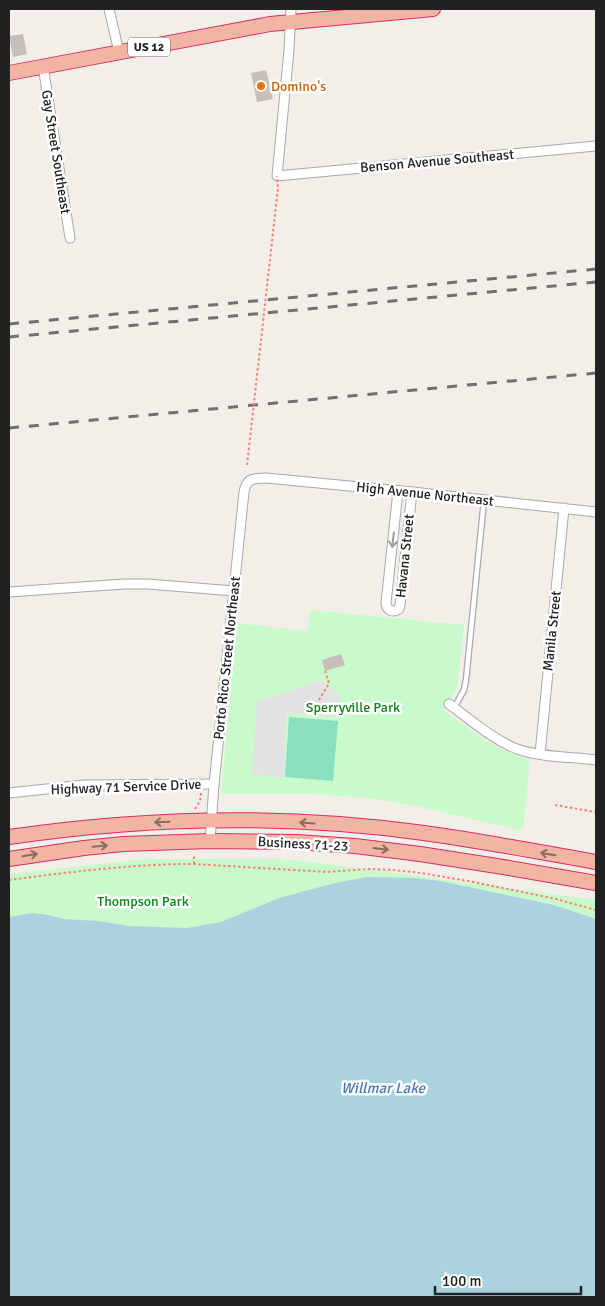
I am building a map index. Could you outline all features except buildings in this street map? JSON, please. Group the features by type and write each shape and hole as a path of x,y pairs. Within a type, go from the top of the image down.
{"highway":[{"name":"US 12","path":"9,73 270,24 290,15 433,9"},
{"name":"Business 71-23","path":"9,837 48,831 158,822 211,820 302,823 423,833 596,862"},
{"name":"Business 71-23","path":"9,859 123,844 210,841 297,842 355,846 420,854 596,883"}],"street":[{"path":"109,9 119,52"},
{"path":"277,176 289,50 290,15"},
{"name":"Gay Street Southeast","path":"43,66 70,238"},
{"name":"Benson Avenue Southeast","path":"277,176 596,146"},
{"name":"High Avenue Northeast","path":"253,478 484,499 596,512"},
{"name":"Porto Rico Street Northeast","path":"210,841 214,784 244,492 246,485 253,478"},
{"name":"Havana Street","path":"398,491 386,603 388,610 392,611 399,609 400,605 412,492"},
{"name":"Manila Street","path":"540,754 564,508"},
{"path":"9,592 123,584 148,584 234,591"},
{"path":"452,706 492,736 522,750 540,754 596,760"},
{"name":"Highway 71 Service Drive","path":"9,793 84,785 214,784"}],"lane":[{"path":"452,706 464,690 466,680 484,499"}],"path":[{"path":"247,465 277,198 277,176"},
{"path":"319,700 329,683 325,671"},
{"path":"555,805 596,812"},
{"path":"9,880 100,869 173,864 327,872 368,869 394,870 468,881 556,898 596,910"}],"green space":[{"name":"Sperryville Park","path":"310,610 464,625 457,688 443,710 495,746 530,760 523,831 416,806 377,799 315,794 221,794 237,623 308,631"},
{"path":"289,717 338,721 333,781 285,777"},
{"name":"Thompson Park","path":"145,859 280,859 596,900 596,938 177,940 9,954 9,874"}],"shaded area":[{"path":"321,680 339,694 337,717 286,713 284,778 252,774 257,701"}],"water":[{"name":"Willmar Lake","path":"367,877 441,881 554,905 596,919 596,1297 9,1297 9,917 33,913 63,919 99,921 129,926 187,928 221,922 279,898 335,883"}],"railway":[{"path":"9,324 596,269"},
{"path":"9,337 596,282"},
{"path":"9,428 596,373"}],"place":[{"name":"Domino's","path":"261,86"}]}
